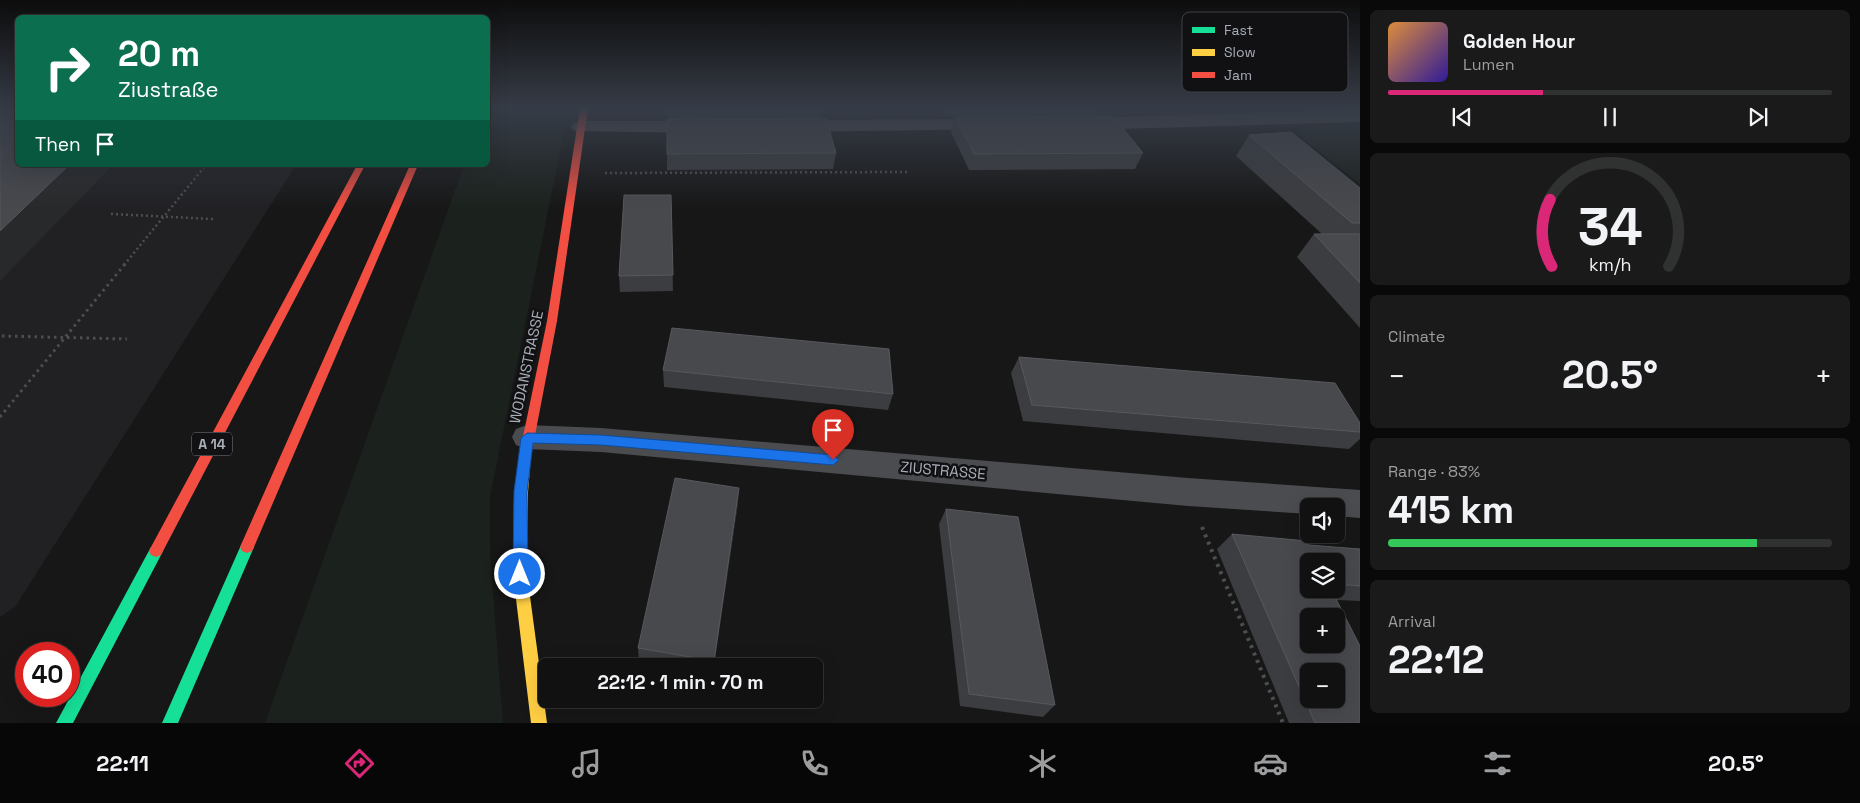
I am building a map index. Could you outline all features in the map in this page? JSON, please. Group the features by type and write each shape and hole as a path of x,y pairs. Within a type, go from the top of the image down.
{"main road":[{"name":"WODANSTRASSE","path":"539,723 520,574 521,492 527,438 552,321 578,142"},
{"name":"A 14","path":"64,723 360,167"},
{"path":"170,723 413,167"}],"street":[{"name":"ZIUSTRASSE","path":"527,438 601,440 1188,492 1360,504"}],"path":[{"path":"0,417 204,167"},
{"path":"573,173 907,172"},
{"path":"112,214 213,219"},
{"path":"2,336 127,339"},
{"path":"1188,492 1283,723"}],"shaded area":[{"path":"0,142 11,142 15,156 15,167 295,167 15,607 0,617"},
{"path":"490,142 562,142 490,497 490,553 503,723 265,723 463,167 490,167"},
{"path":"1307,142 1360,142 1360,184"}],"building":[{"path":"0,142 15,142 15,167 67,167 0,231"},
{"path":"667,142 833,142 836,153 667,154"},
{"path":"968,142 1134,142 1143,153 974,154"},
{"path":"1257,142 1303,142 1360,188 1360,223 1352,223"},
{"path":"624,195 671,195 673,275 619,276"},
{"path":"1314,234 1360,234 1360,283"},
{"path":"672,328 889,349 893,394 663,370"},
{"path":"1019,357 1335,383 1360,423 1360,432 1032,405"},
{"path":"675,478 739,488 714,658 696,658 638,648"},
{"path":"946,509 1018,517 1055,705 969,694"},
{"path":"1232,534 1300,540 1300,543 1308,543 1309,545 1360,549 1360,586 1345,585 1345,553 1300,553 1300,598 1336,598 1341,608 1300,608 1300,653 1345,653 1345,617 1360,646 1360,723 1315,723 1308,708 1345,708 1345,663 1300,663 1300,689"}],"traffic: fast":[{"path":"170,723 247,547"},
{"path":"64,723 156,551"}],"traffic: slow":[{"path":"525,456 521,492 520,574 539,723"}],"traffic: jam":[{"path":"525,456 552,321 579,142"},
{"path":"156,551 360,167"},
{"path":"247,547 413,167"}],"route":[{"path":"520,574 521,492 527,438 601,440 833,460"}]}
